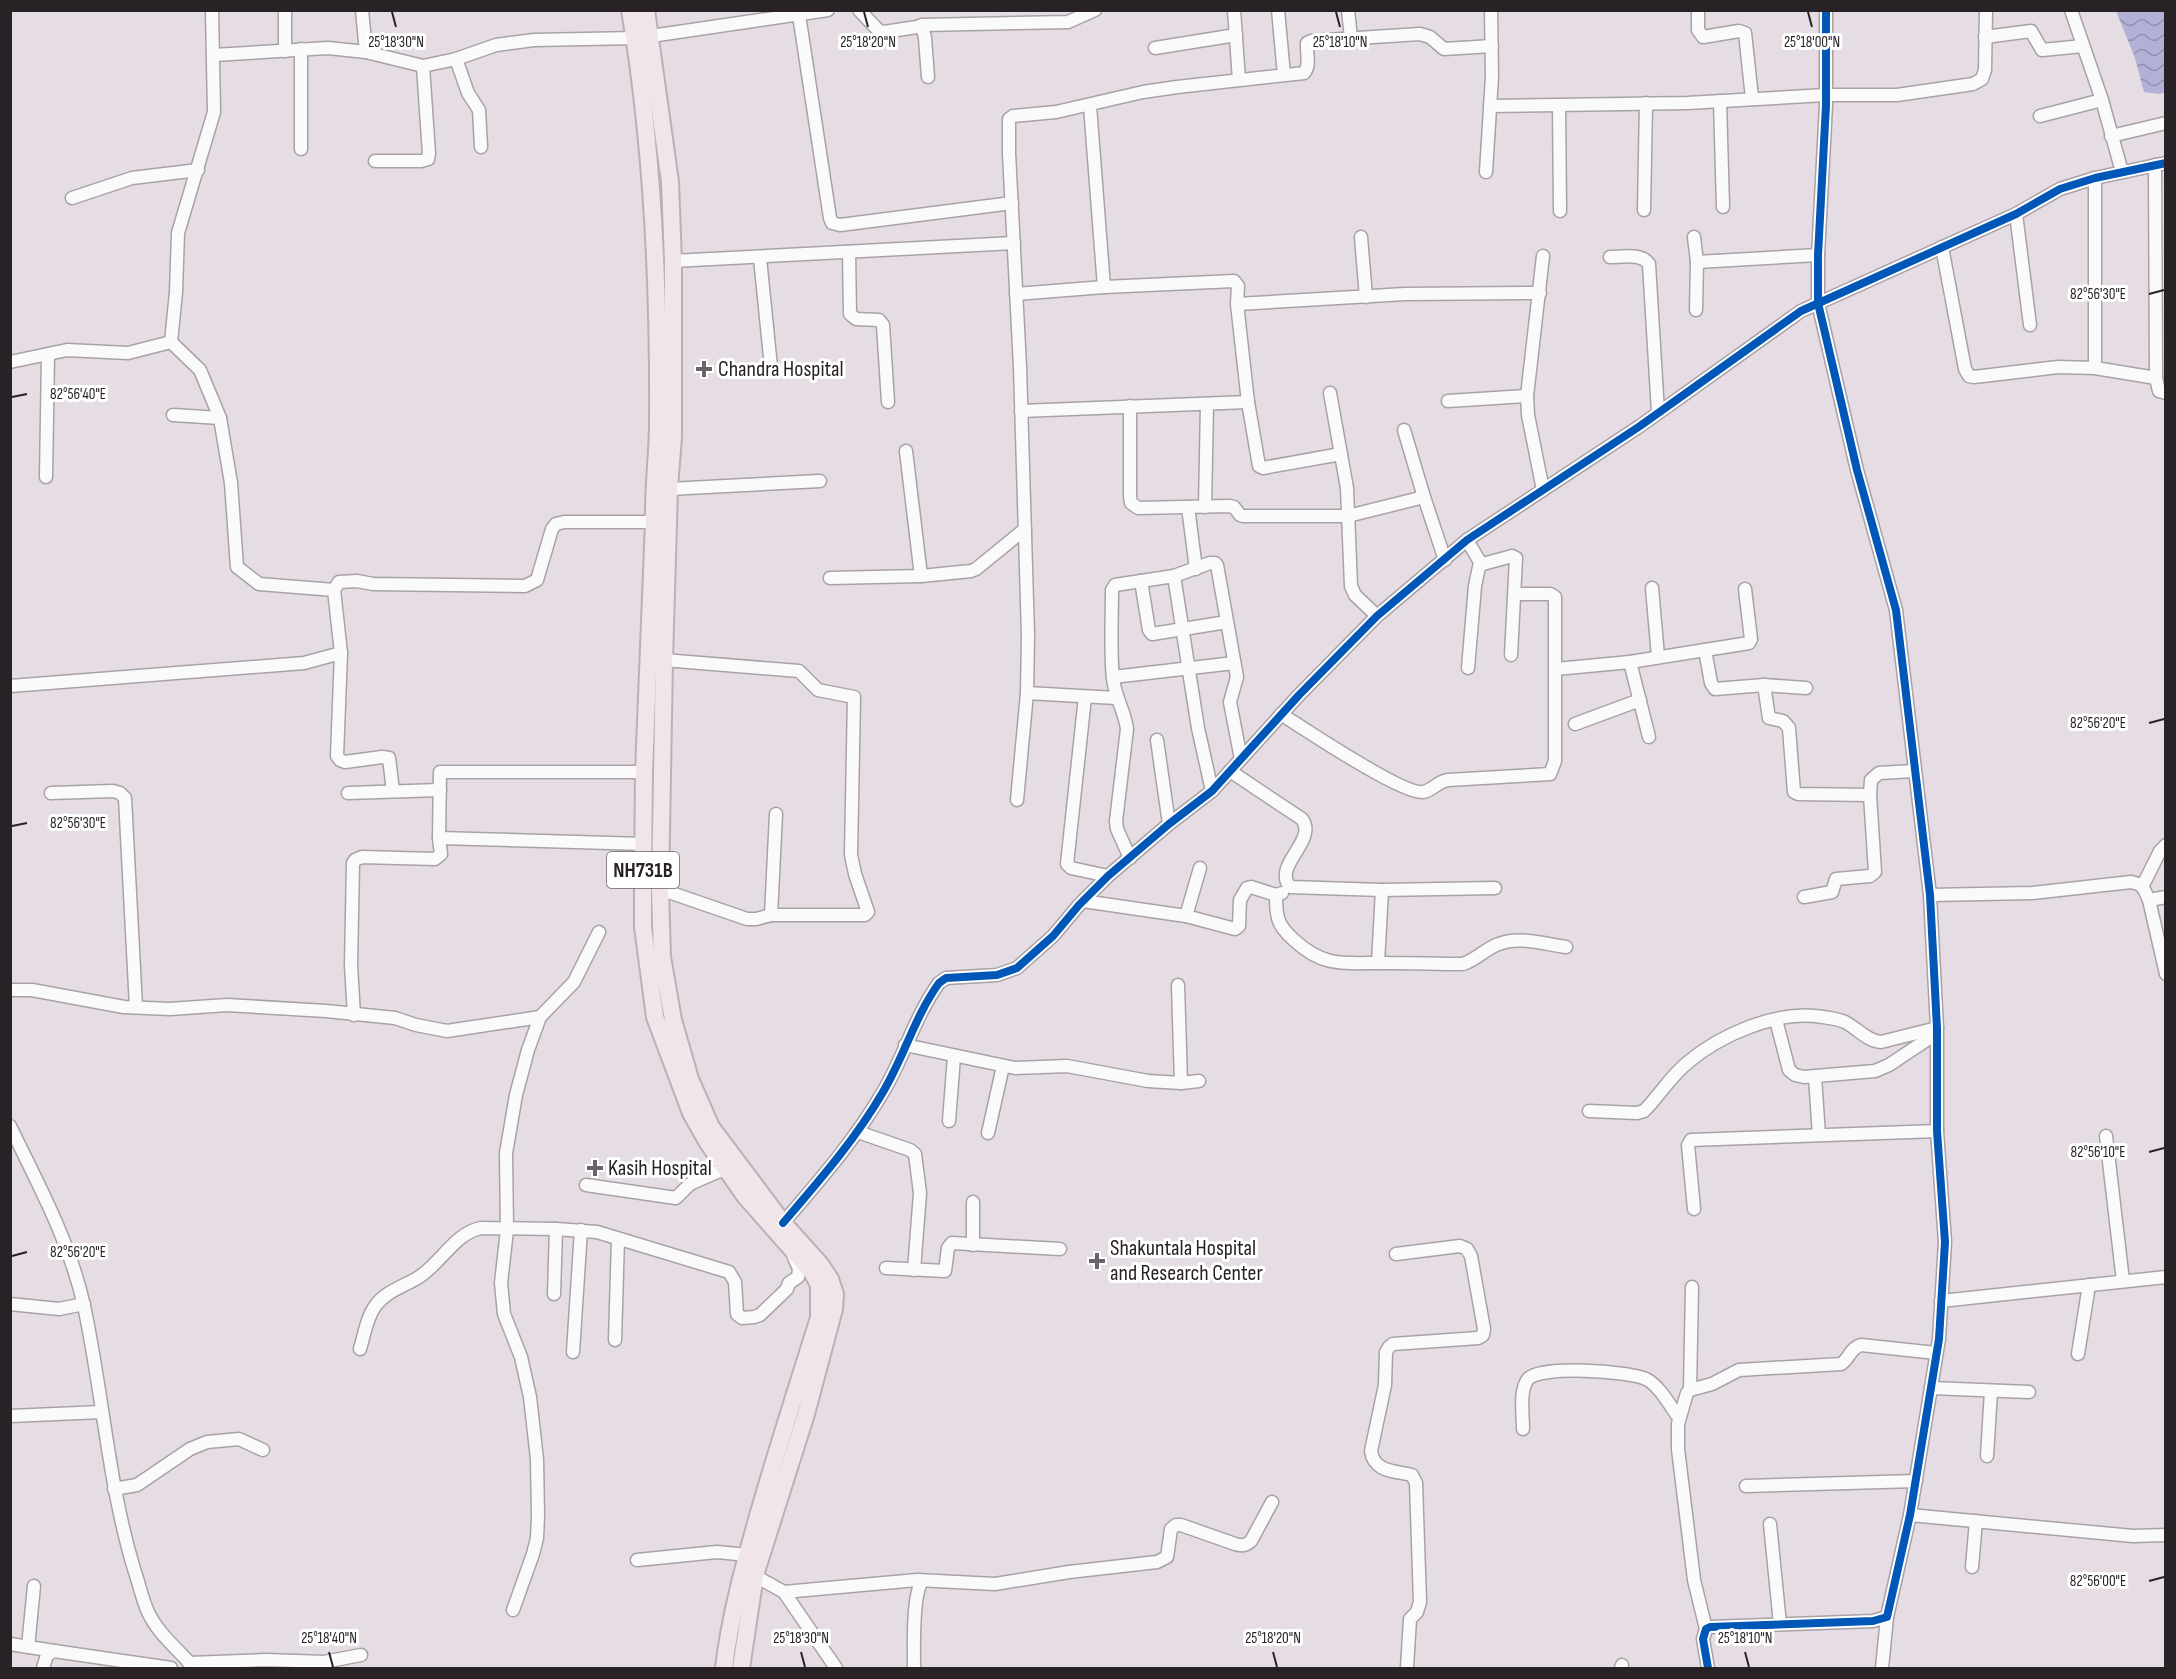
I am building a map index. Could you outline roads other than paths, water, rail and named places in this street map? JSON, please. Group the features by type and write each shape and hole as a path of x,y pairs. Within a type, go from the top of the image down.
{"highway":[{"name":"NH731B","path":"630,10 643,37 656,262 658,424 653,490 654,522 644,772 643,927 655,1017 691,1113 724,1169 791,1251 812,1272 819,1285 819,1318 728,1635 724,1668"},
{"path":"646,10 643,37 670,182 673,261 673,437 669,489 664,660 660,889 662,957 672,1020 690,1079 711,1127 783,1223 820,1264 830,1279 835,1293 834,1309 806,1414 748,1567 741,1668"}],"street":[{"path":"171,342 178,233 214,112 212,10"},
{"path":"285,10 285,51"},
{"path":"362,10 366,52"},
{"path":"214,55 328,48 366,52 423,66 456,59 496,45 534,40 643,37 828,10"},
{"path":"859,10 879,31 884,32 922,25 1068,22 1095,10"},
{"path":"1234,10 1239,80"},
{"path":"1278,10 1284,75"},
{"path":"1348,10 1351,38"},
{"path":"1486,172 1492,46 1491,10"},
{"path":"1698,10 1698,30 1703,37 1739,31 1745,33 1752,98"},
{"path":"1826,10 1826,94 1818,255 1818,303 1857,470 1896,610 1930,895 1937,1131 1945,1242 1931,1388 1910,1515 1887,1617 1882,1668"},
{"path":"1490,106 1720,101 1826,94 1897,95 1978,83 1985,70 1986,10"},
{"path":"2071,10 2102,100 2122,172"},
{"path":"799,15 832,223 840,225 1012,203"},
{"path":"922,25 926,38 928,77"},
{"path":"1985,37 2031,31 2042,50 2083,46"},
{"path":"1155,48 1236,34"},
{"path":"1017,800 1027,693 1028,635 1021,411 1008,153 1009,119 1013,116 1090,106 1143,92 1304,73 1307,70 1308,44 1322,40 1420,34 1430,37 1444,49 1492,46"},
{"path":"301,49 301,149"},
{"path":"456,59 468,93 479,110 481,147"},
{"path":"375,161 428,159 423,66"},
{"path":"2040,116 2102,100"},
{"path":"1720,101 1723,207"},
{"path":"1644,210 1646,103"},
{"path":"1559,105 1560,211"},
{"path":"1090,106 1104,287"},
{"path":"2111,136 2166,123"},
{"path":"783,1223 838,1160 858,1132 884,1091 905,1045 939,982 946,978 997,975 1017,968 1053,936 1108,876 1212,791 1281,714 1377,616 1445,561 1467,540 1640,426 1801,311 2016,214 2061,189 2095,178 2160,164 2156,378 2159,391 2166,393"},
{"path":"72,198 132,178 198,170"},
{"path":"2095,178 2095,368"},
{"path":"2016,214 2030,325"},
{"path":"1361,237 1366,297"},
{"path":"1694,237 1697,262 1696,310"},
{"path":"673,261 1014,243"},
{"path":"1942,247 1965,369 1969,376 2058,367 2095,368 2156,378"},
{"path":"849,252 850,314 856,319 879,320 883,325 888,402"},
{"path":"1697,262 1818,255"},
{"path":"1543,256 1527,396 1528,415 1544,490"},
{"path":"1610,257 1642,258 1649,264 1658,412"},
{"path":"760,258 771,367"},
{"path":"1016,294 1104,287 1234,282 1238,286 1237,304 1248,402 1259,466 1263,468 1341,454"},
{"path":"1237,304 1405,294 1540,293"},
{"path":"171,342 200,370 219,418 231,483 237,567 259,584 334,590"},
{"path":"10,362 68,350 128,353 171,342"},
{"path":"46,477 48,355"},
{"path":"1330,393 1347,488 1350,586 1355,596 1377,616"},
{"path":"1448,401 1527,396"},
{"path":"1021,411 1248,402"},
{"path":"1205,507 1207,404"},
{"path":"1130,406 1131,503 1138,508 1234,507 1243,516 1348,516 1424,497"},
{"path":"173,415 219,418"},
{"path":"1404,430 1445,561"},
{"path":"906,452 921,576"},
{"path":"669,489 820,481"},
{"path":"1188,507 1196,569"},
{"path":"393,791 389,758 345,762 338,756 341,653 334,590 339,582 525,586 537,580 552,530 556,524 564,522 654,522"},
{"path":"830,578 921,576 963,572 976,568 1025,529"},
{"path":"1467,540 1480,562 1486,565 1512,556 1516,558 1512,655"},
{"path":"1468,668 1475,586 1480,562"},
{"path":"1130,858 1117,829 1116,821 1126,722 1116,698 1113,677 1112,590 1115,585 1174,576 1210,563 1217,566 1237,677 1230,702 1241,759"},
{"path":"1174,576 1198,729 1212,791"},
{"path":"1141,581 1150,633 1227,622"},
{"path":"1652,588 1658,656"},
{"path":"1556,669 1630,662 1749,643 1751,639 1745,590"},
{"path":"1281,714 1355,761 1396,783 1420,792 1427,791 1440,781 1550,774 1556,761 1554,597 1550,594 1516,594"},
{"path":"1705,650 1711,684 1715,689 1764,685 1806,688"},
{"path":"10,686 304,663 341,653"},
{"path":"660,889 747,919 771,915 865,915 868,912 851,855 854,697 818,690 800,671 664,660"},
{"path":"1630,662 1649,737"},
{"path":"1113,677 1234,663"},
{"path":"1764,685 1770,718 1783,721 1790,728 1794,792 1798,794 1870,795"},
{"path":"1027,693 1116,698"},
{"path":"1085,697 1067,864 1071,868 1108,876"},
{"path":"1575,724 1640,700"},
{"path":"1157,740 1169,824"},
{"path":"1230,771 1305,823 1305,834 1285,878 1290,887"},
{"path":"1804,897 1832,892 1836,879 1870,876 1875,872 1871,780 1875,775 1915,771"},
{"path":"354,1015 351,965 355,860 362,857 435,859 441,854 439,838 440,772 644,772"},
{"path":"348,794 440,790"},
{"path":"51,793 113,791 125,798 136,1007"},
{"path":"771,915 776,814"},
{"path":"439,838 644,844"},
{"path":"2142,887 2160,851 2166,845"},
{"path":"1186,916 1200,868"},
{"path":"1930,895 2031,893 2139,883 2149,900 2166,974"},
{"path":"1083,901 1186,916 1237,929 1240,900 1244,890 1251,887 1276,896"},
{"path":"1276,896 1290,887 1382,890 1495,888"},
{"path":"1378,963 1382,890"},
{"path":"1276,896 1276,914 1285,933 1308,954 1322,960 1348,964 1463,964 1476,959 1497,945 1518,940 1566,947"},
{"path":"2149,900 2166,897"},
{"path":"513,1611 537,1538 538,1505 537,1459 530,1397 520,1357 504,1314 501,1283 507,1230 506,1153 516,1095 540,1017 574,982 599,932"},
{"path":"1178,985 1181,1083"},
{"path":"10,990 32,990 136,1007 170,1009 227,1005 395,1017 416,1025 447,1031 540,1017"},
{"path":"1589,1111 1638,1113 1644,1111 1686,1064 1708,1047 1744,1029 1776,1020 1820,1016 1846,1022 1871,1040 1881,1042 1935,1029"},
{"path":"1776,1020 1789,1070 1795,1075 1815,1077 1875,1071 1928,1039 1935,1029"},
{"path":"905,1045 954,1057 1027,1069 1067,1066 1148,1081 1181,1083 1199,1081"},
{"path":"949,1121 954,1057"},
{"path":"988,1133 1003,1066"},
{"path":"1815,1077 1819,1135"},
{"path":"10,1125 63,1238 84,1305 114,1489 124,1535 148,1612 161,1632 191,1666 324,1662 361,1655"},
{"path":"1694,1209 1688,1145 1691,1140 1937,1131"},
{"path":"858,1132 910,1150 915,1154 920,1192 914,1270"},
{"path":"2106,1136 2123,1281"},
{"path":"586,1185 676,1198 690,1184 724,1169"},
{"path":"973,1202 973,1245"},
{"path":"360,1349 372,1311 386,1295 429,1269 471,1230 481,1228 581,1230 729,1272 735,1282 736,1314 742,1318 760,1315 787,1289 789,1283 798,1277 799,1269 791,1251"},
{"path":"554,1294 556,1228"},
{"path":"573,1352 581,1230"},
{"path":"615,1340 618,1239"},
{"path":"886,1268 945,1271 950,1244 1060,1249"},
{"path":"1396,1254 1460,1246 1467,1249 1472,1256 1484,1329 1483,1335 1478,1338 1393,1344 1386,1352 1385,1385 1371,1451 1372,1460 1378,1467 1412,1475 1416,1483 1420,1602 1417,1612 1410,1619 1407,1668"},
{"path":"1941,1301 2166,1277"},
{"path":"2078,1354 2089,1285"},
{"path":"1690,1390 1692,1287"},
{"path":"10,1304 49,1309 84,1305"},
{"path":"1708,1668 1703,1639 1706,1629 1694,1580 1678,1449 1679,1418 1686,1393 1712,1384 1738,1370 1841,1364 1851,1351 1860,1345 1936,1353"},
{"path":"1523,1429 1526,1381 1533,1374 1542,1372 1594,1371 1648,1380 1679,1418"},
{"path":"1931,1388 2029,1392"},
{"path":"1987,1456 1991,1391"},
{"path":"10,1416 102,1412"},
{"path":"114,1489 137,1485 190,1449 207,1442 239,1439 263,1450"},
{"path":"1746,1486 1916,1481"},
{"path":"784,1592 917,1580 1002,1584 1069,1572 1157,1562 1167,1557 1171,1529 1176,1525 1242,1546 1251,1540 1272,1502"},
{"path":"1910,1515 2133,1536 2166,1535"},
{"path":"1972,1567 1976,1521"},
{"path":"1770,1524 1780,1624"},
{"path":"637,1560 717,1552 748,1567 784,1592 836,1668"},
{"path":"914,1668 915,1614 922,1581"},
{"path":"28,1647 34,1586"},
{"path":"1706,1629 1715,1626 1873,1622 1887,1617"},
{"path":"10,1644 171,1668"},
{"path":"43,1668 47,1655 54,1651"}],"water":[{"path":"2116,11 2165,11 2165,92 2160,94 2144,92 2135,58"}],"place":[{"name":"Chandra Hospital","path":"704,369"},
{"name":"Kasih Hospital","path":"595,1168"},
{"name":"Shakuntala Hospital and Research Center","path":"1097,1261"}]}
